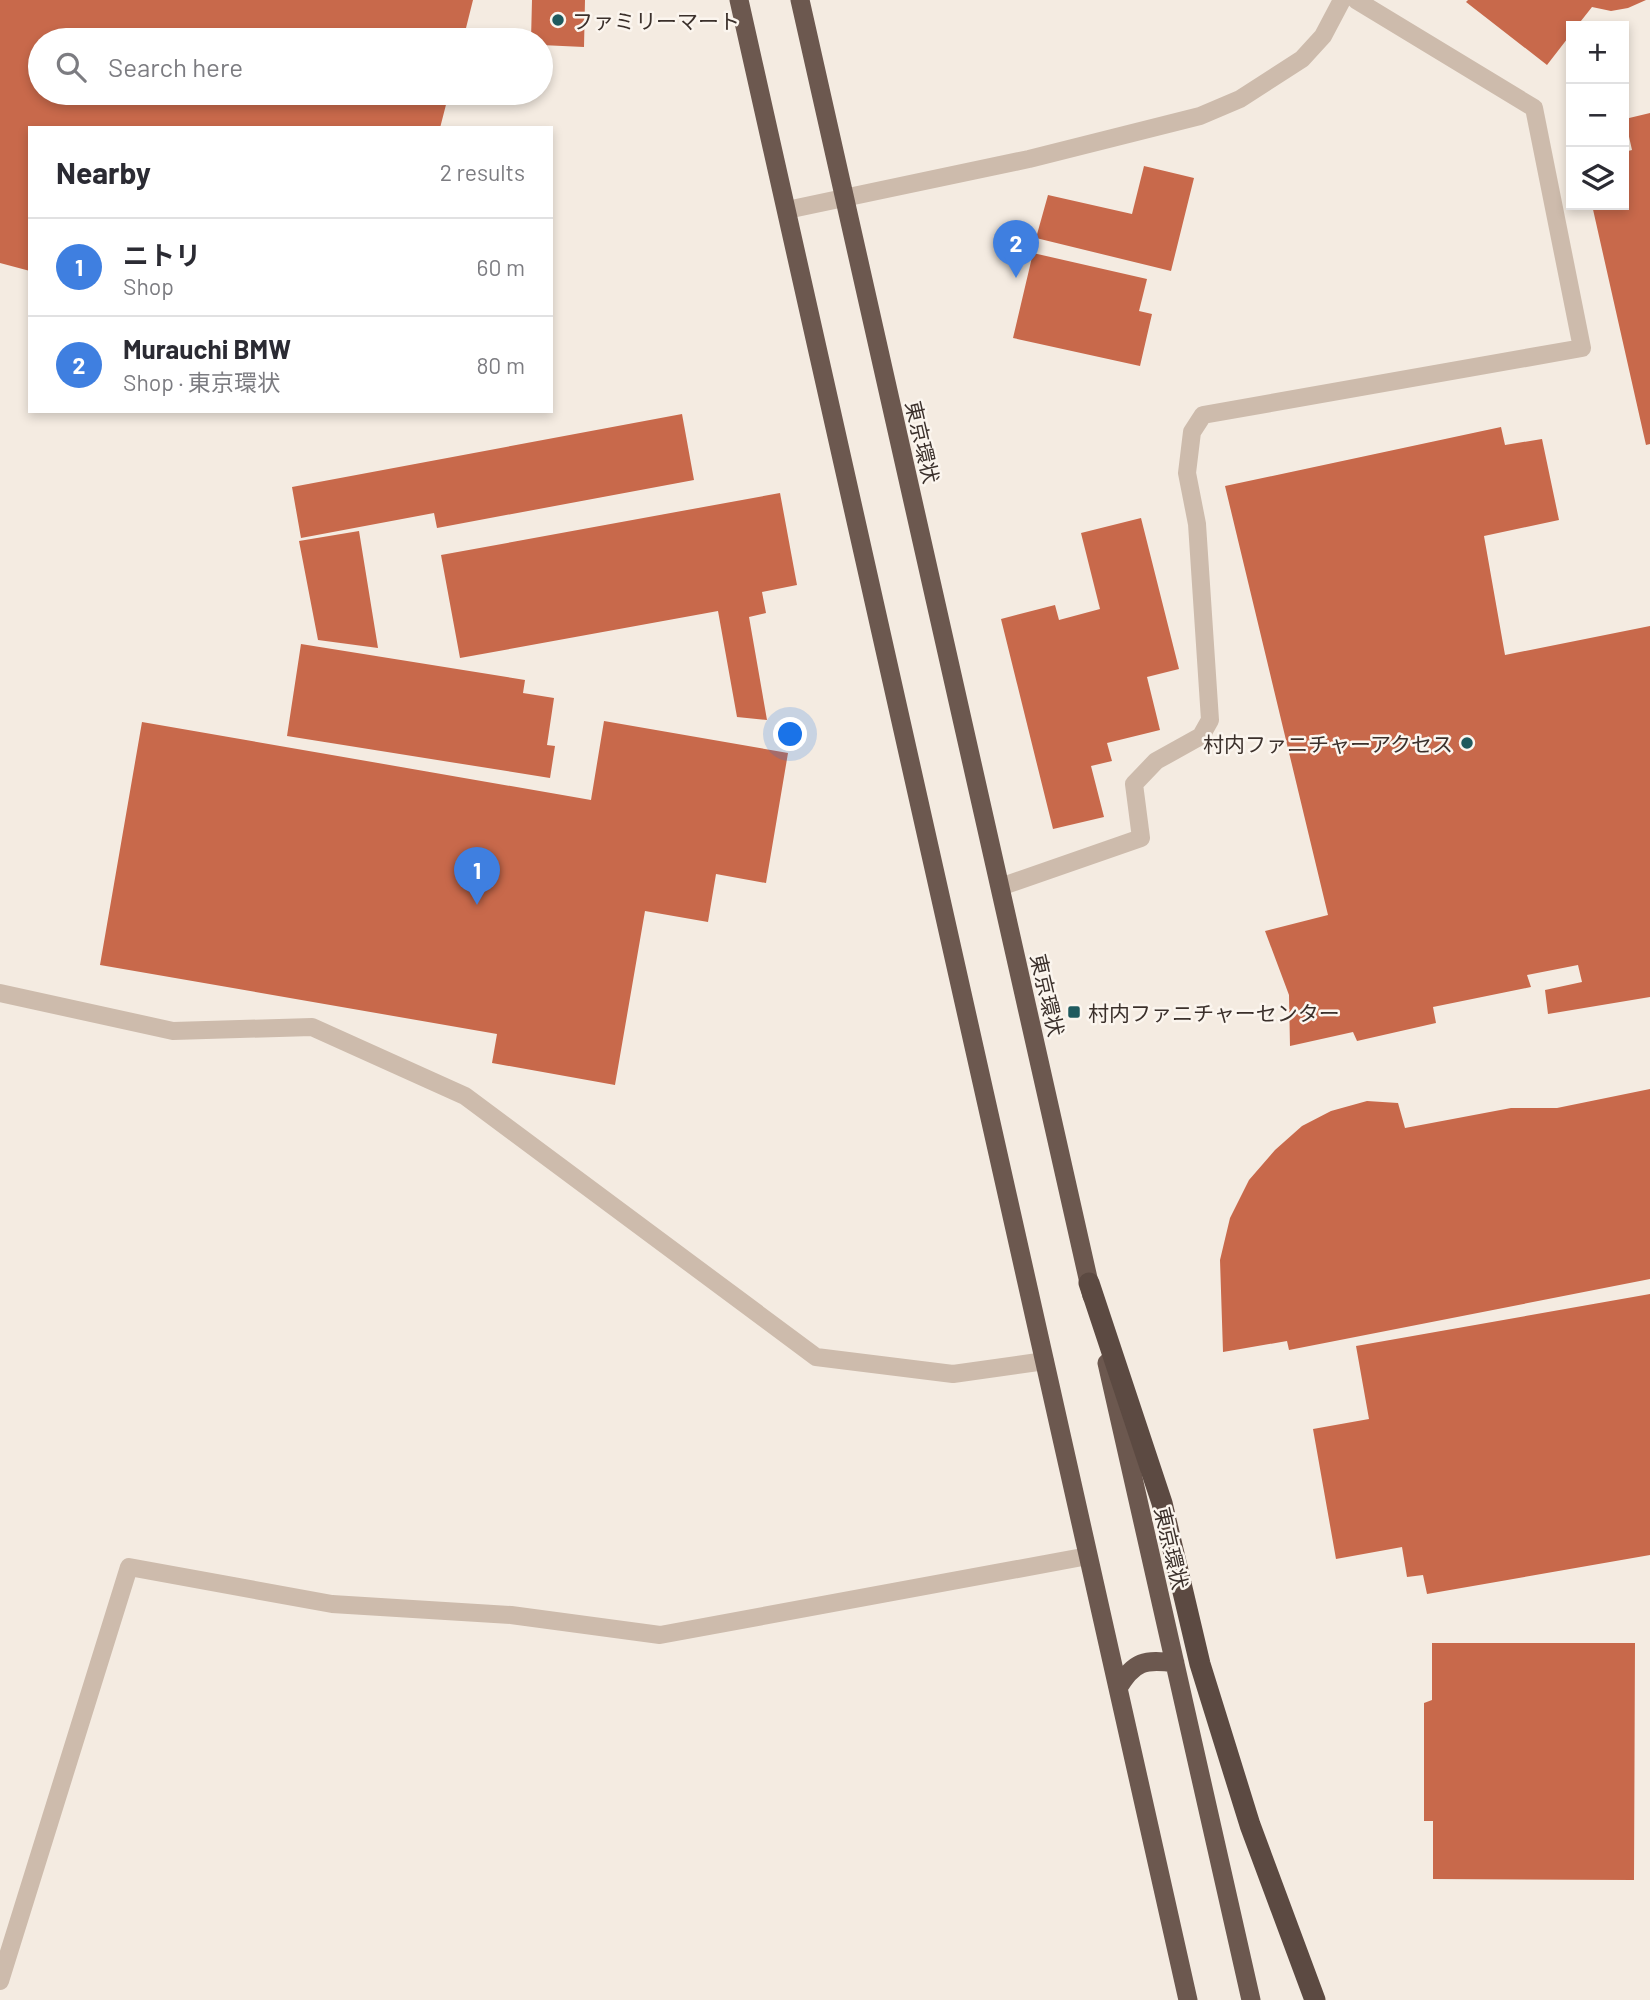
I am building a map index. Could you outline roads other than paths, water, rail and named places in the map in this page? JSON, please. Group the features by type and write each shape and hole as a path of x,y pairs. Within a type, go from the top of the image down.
{"highway":[{"path":"739,0 1188,2000"},
{"name":"東京環状","path":"800,0 1251,2000"},
{"path":"1089,1283 1162,1503 1200,1664 1250,1825 1315,2000"},
{"path":"1118,1688 1127,1673 1139,1664 1151,1660 1175,1663"}],"street":[{"path":"787,210 1029,159 1199,116 1240,99 1302,59 1323,36 1342,0"},
{"path":"1000,887 1141,838 1134,784 1156,761 1201,736 1210,720 1197,524 1187,473 1192,432 1203,415 1582,348 1534,108 1356,0"},
{"path":"0,993 173,1031 312,1027 465,1096 816,1357 953,1374 1045,1362"},
{"path":"0,1981 129,1566 332,1604 511,1615 660,1635 1088,1556"}],"place":[{"name":"ファミリーマート","path":"558,20"},
{"name":"Murauchi BMW","path":"1016,278"},
{"name":"村内ファニチャーアクセス","path":"1467,743"},
{"name":"ニトリ","path":"477,905"},
{"name":"村内ファニチャーセンター","path":"1074,1012"}]}
